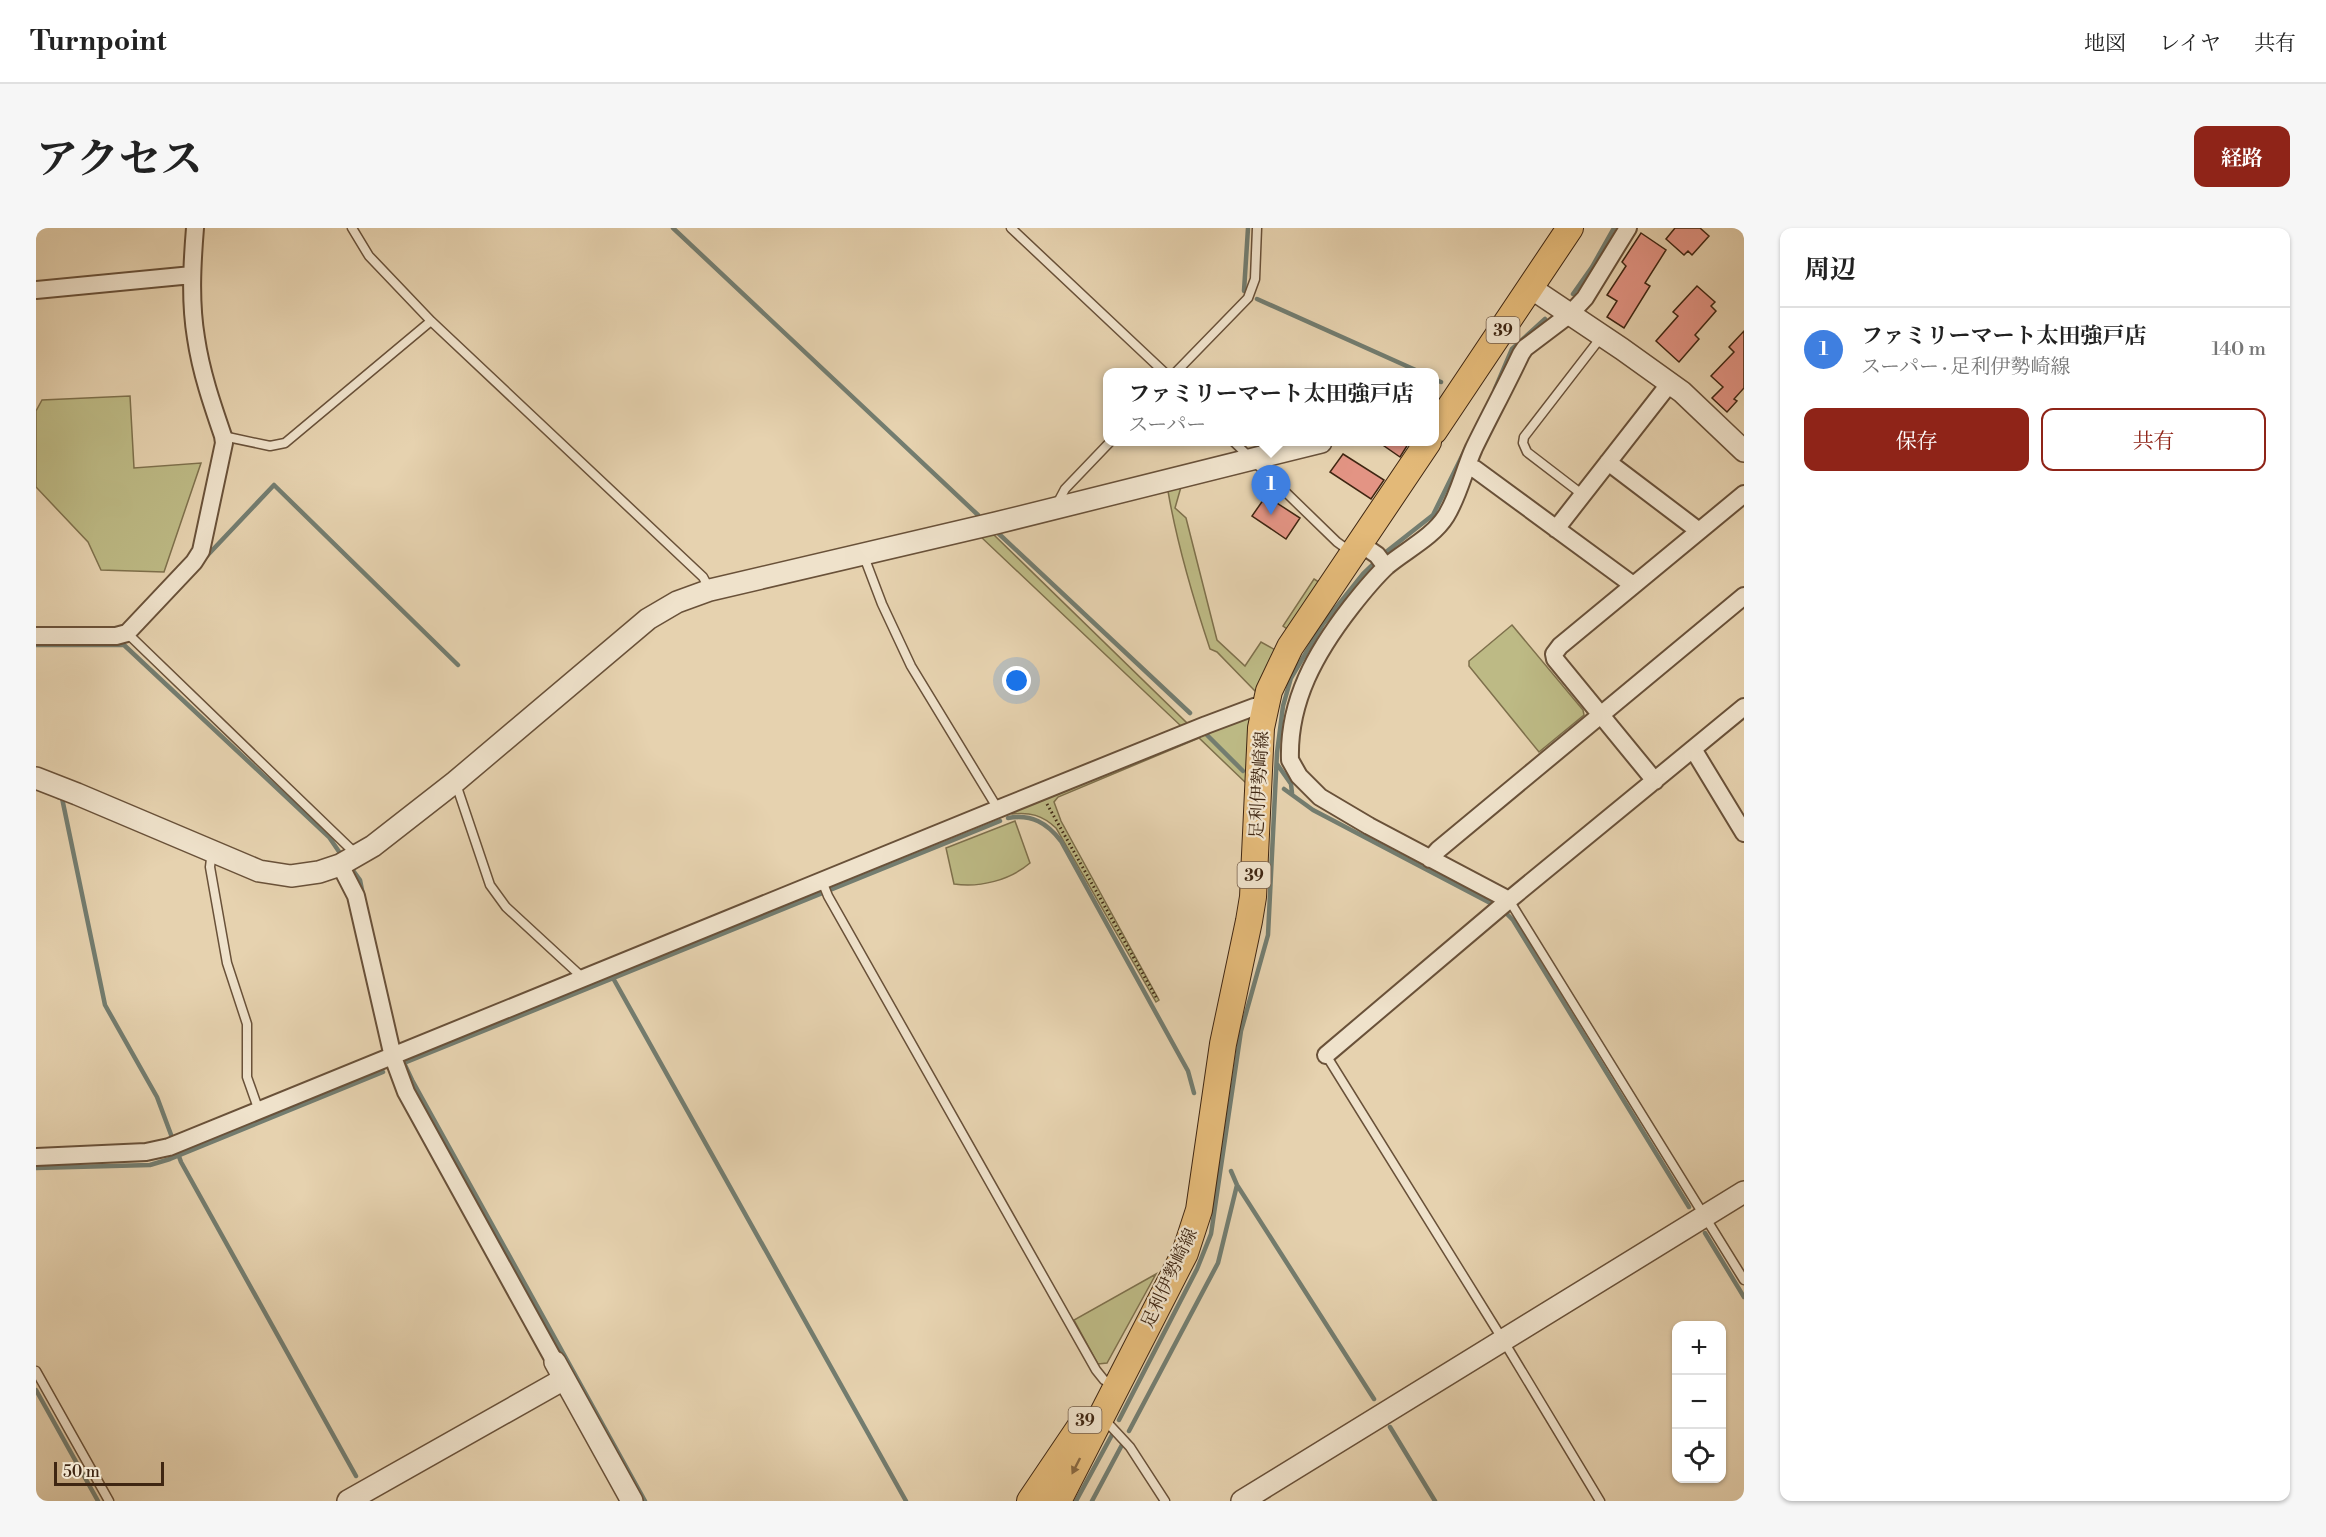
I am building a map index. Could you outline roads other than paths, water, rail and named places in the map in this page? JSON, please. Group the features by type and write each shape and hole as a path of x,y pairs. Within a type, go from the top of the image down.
{"main road":[{"name":"39","path":"1439,424 1570,228"},
{"name":"足利伊勢崎線","path":"1058,1501 1185,1253 1199,1210 1223,1044 1244,951 1253,897 1264,706 1282,659 1372,556 1426,446"},
{"name":"足利伊勢崎線","path":"1030,1501 1140,1339"}],"street":[{"path":"36,636 116,636 127,633 194,562 201,551 224,443 205,382 196,337 192,275 195,228"},
{"path":"1509,900 1369,826 1320,797 1299,776 1290,760 1291,732 1301,689 1312,664 1330,634 1364,590 1372,556 1433,530 1445,517 1521,354 1525,348 1570,314 1585,298 1628,228"},
{"path":"36,290 192,275"},
{"path":"1531,288 1670,383 1712,419 1744,451"},
{"path":"1556,530 1670,383"},
{"path":"36,778 259,871 279,875 302,875 349,860 373,846 455,782 648,620 677,602 710,590 1302,446"},
{"path":"1608,462 1700,531"},
{"path":"1467,466 1475,469 1633,585"},
{"path":"1655,781 1554,654 1560,646 1744,494"},
{"path":"1430,859 1600,714 1744,596"},
{"path":"36,1157 146,1152 169,1148 1206,725 1254,707 1264,706"},
{"path":"1326,1055 1509,900 1744,707"},
{"path":"1693,749 1744,833"},
{"path":"349,860 393,1057 406,1092 632,1501"},
{"path":"1242,1501 1744,1192"},
{"path":"348,1501 560,1371"}],"lane":[{"path":"352,228 369,256 431,321 703,577 710,590"},
{"path":"1011,228 1160,368"},
{"path":"1180,368 1248,298 1255,279 1257,228"},
{"path":"223,436 270,446 285,443 431,321"},
{"path":"1583,495 1527,453 1522,443 1524,437 1602,336"},
{"path":"1056,507 1065,489 1105,446"},
{"path":"1239,446 1337,542 1372,556"},
{"path":"862,553 882,604 911,666 998,809"},
{"path":"127,633 349,860"},
{"path":"455,782 490,885 506,907 583,979"},
{"path":"212,851 210,867 227,963 247,1024 247,1077 259,1111"},
{"path":"822,881 828,896 1096,1370 1104,1380 1110,1382"},
{"path":"1509,900 1744,1280"},
{"path":"1326,1055 1600,1501"},
{"path":"36,1371 109,1501"},
{"path":"1101,1418 1109,1422 1130,1447 1165,1501"}],"waterway":[{"path":"673,228 978,515"},
{"path":"1244,291 1248,228"},
{"path":"1573,294 1592,267 1614,228"},
{"path":"1257,299 1411,368"},
{"path":"1495,389 1512,349 1545,319"},
{"path":"1119,1420 1197,1269 1211,1234 1241,1031 1268,935 1277,753 1283,706 1291,678 1323,624 1363,574 1386,552 1433,515 1466,448"},
{"path":"204,559 274,485 458,665"},
{"path":"998,533 1190,713"},
{"path":"36,645 124,645 329,837 342,856"},
{"path":"1207,735 1243,771"},
{"path":"1277,764 1291,784 1292,793"},
{"path":"1284,789 1313,810 1496,906"},
{"path":"58,797 62,798 105,1005 157,1097 173,1140"},
{"path":"1008,818 1024,817 1038,821 1050,829 1061,841 1188,1071 1194,1093"},
{"path":"645,1501 404,1063 1000,821"},
{"path":"349,865 360,880 363,895"},
{"path":"1503,910 1513,920 1689,1207"},
{"path":"613,978 906,1501"},
{"path":"36,1168 150,1165 170,1159 383,1072"},
{"path":"176,1148 181,1162 356,1476"},
{"path":"1231,1171 1237,1185 1374,1399"},
{"path":"1129,1431 1218,1263 1237,1185"},
{"path":"1705,1233 1744,1297"},
{"path":"36,1390 98,1501"},
{"path":"1390,1427 1435,1501"},
{"path":"1076,1501 1113,1433"},
{"path":"1092,1501 1123,1443"}],"place":[{"name":"ファミリーマート太田強戸店","path":"1271,515"}]}
